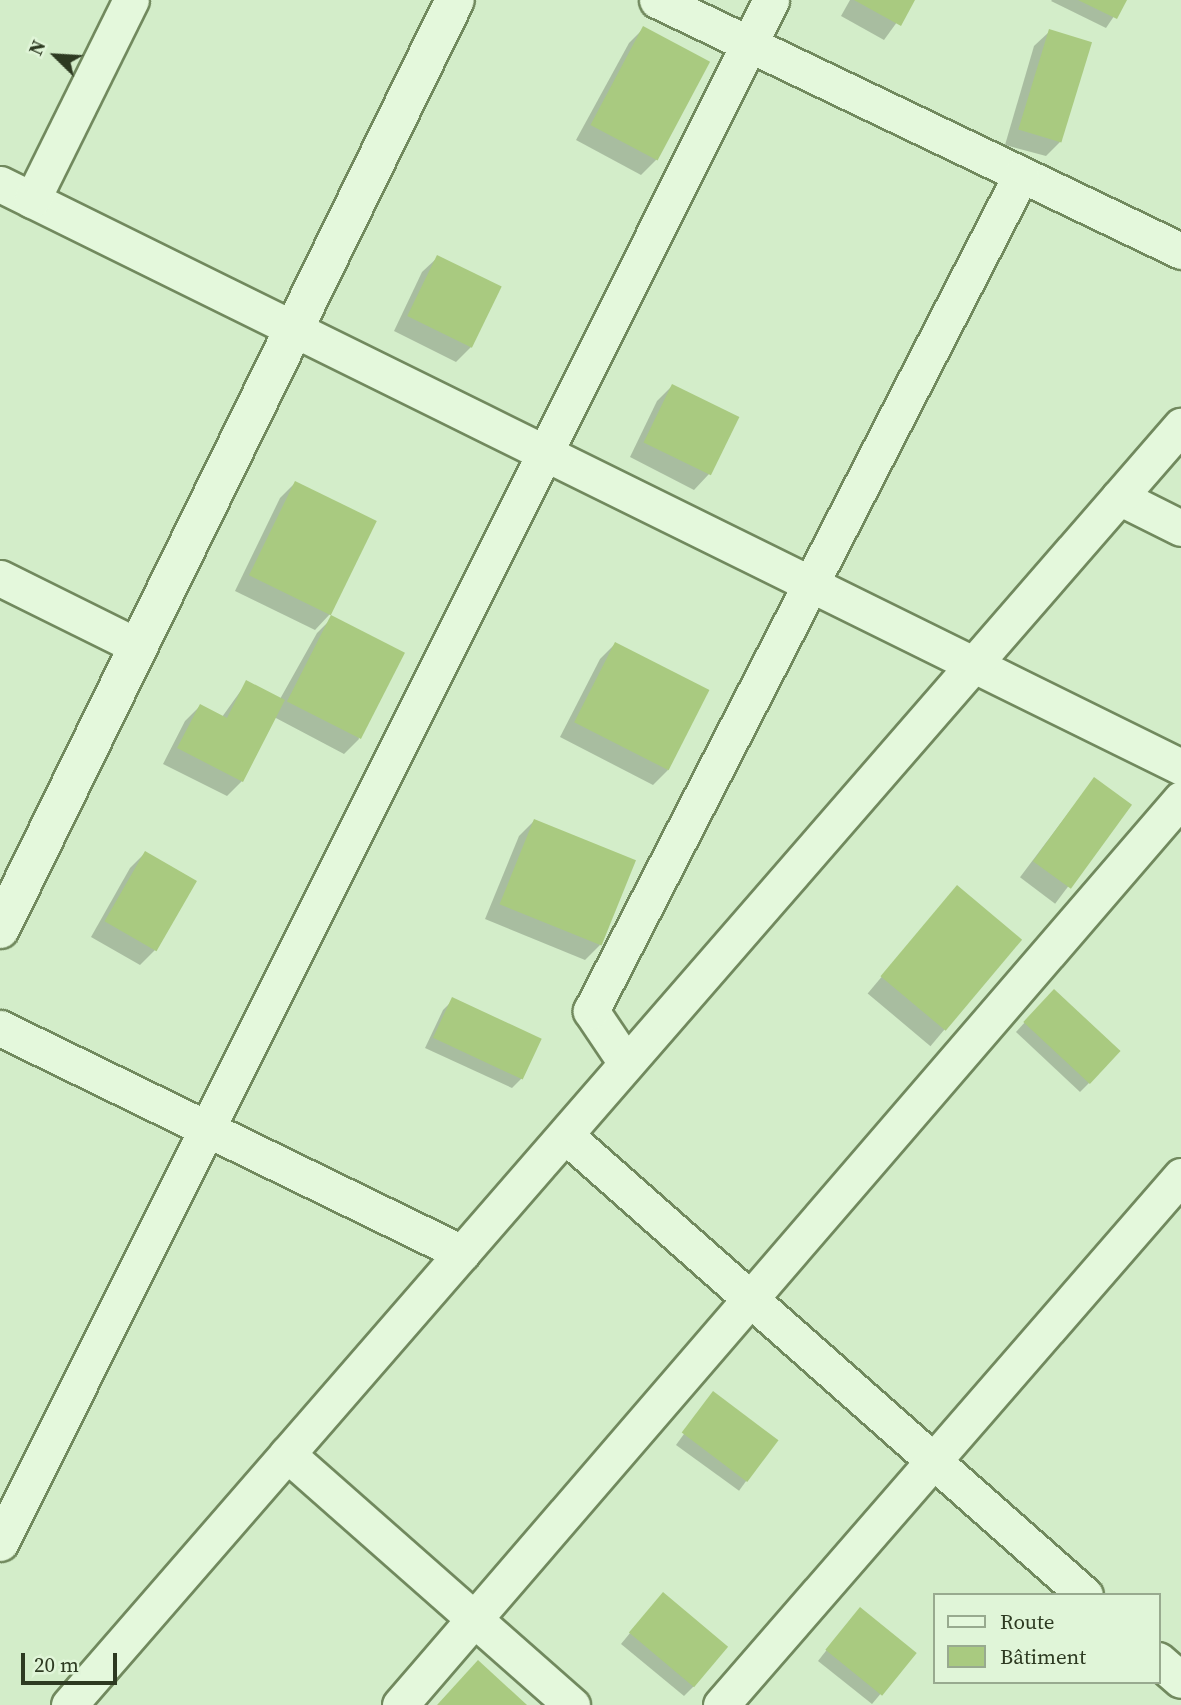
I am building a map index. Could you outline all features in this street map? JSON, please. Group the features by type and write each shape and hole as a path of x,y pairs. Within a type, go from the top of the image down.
{"street":[{"path":"32,200 131,0"},
{"path":"0,929 456,0"},
{"path":"657,0 1181,251"},
{"path":"0,1543 771,0"},
{"path":"626,1063 591,1011 1021,175"},
{"path":"0,184 1181,767"},
{"path":"69,1705 1181,426"},
{"path":"1119,497 1181,528"},
{"path":"0,578 139,647"},
{"path":"400,1705 1181,799"},
{"path":"0,1028 462,1253"},
{"path":"565,1135 1083,1593"},
{"path":"721,1705 1181,1176"},
{"path":"287,1454 572,1705"},
{"path":"1160,1662 1181,1680"}],"building":[{"path":"854,0 915,0 901,26"},
{"path":"1078,0 1127,0 1117,19"},
{"path":"643,26 710,62 658,161 590,125"},
{"path":"1049,29 1092,42 1061,143 1018,129"},
{"path":"437,255 502,287 472,348 407,316"},
{"path":"672,384 739,417 711,475 644,442"},
{"path":"295,481 377,521 331,615 249,575"},
{"path":"331,615 405,653 361,739 287,701"},
{"path":"615,642 709,690 669,770 574,722"},
{"path":"246,680 285,700 243,782 177,748 200,704 227,718"},
{"path":"1094,777 1132,805 1071,889 1033,861"},
{"path":"534,819 636,860 602,946 500,904"},
{"path":"145,851 197,881 156,951 104,921"},
{"path":"957,885 1022,940 946,1031 881,976"},
{"path":"1054,989 1121,1051 1090,1084 1023,1022"},
{"path":"452,997 542,1039 523,1080 433,1038"},
{"path":"713,1391 778,1440 747,1482 682,1433"},
{"path":"663,1592 728,1647 694,1687 629,1633"},
{"path":"860,1607 917,1653 882,1696 825,1650"},
{"path":"478,1660 527,1705 437,1705"}]}
